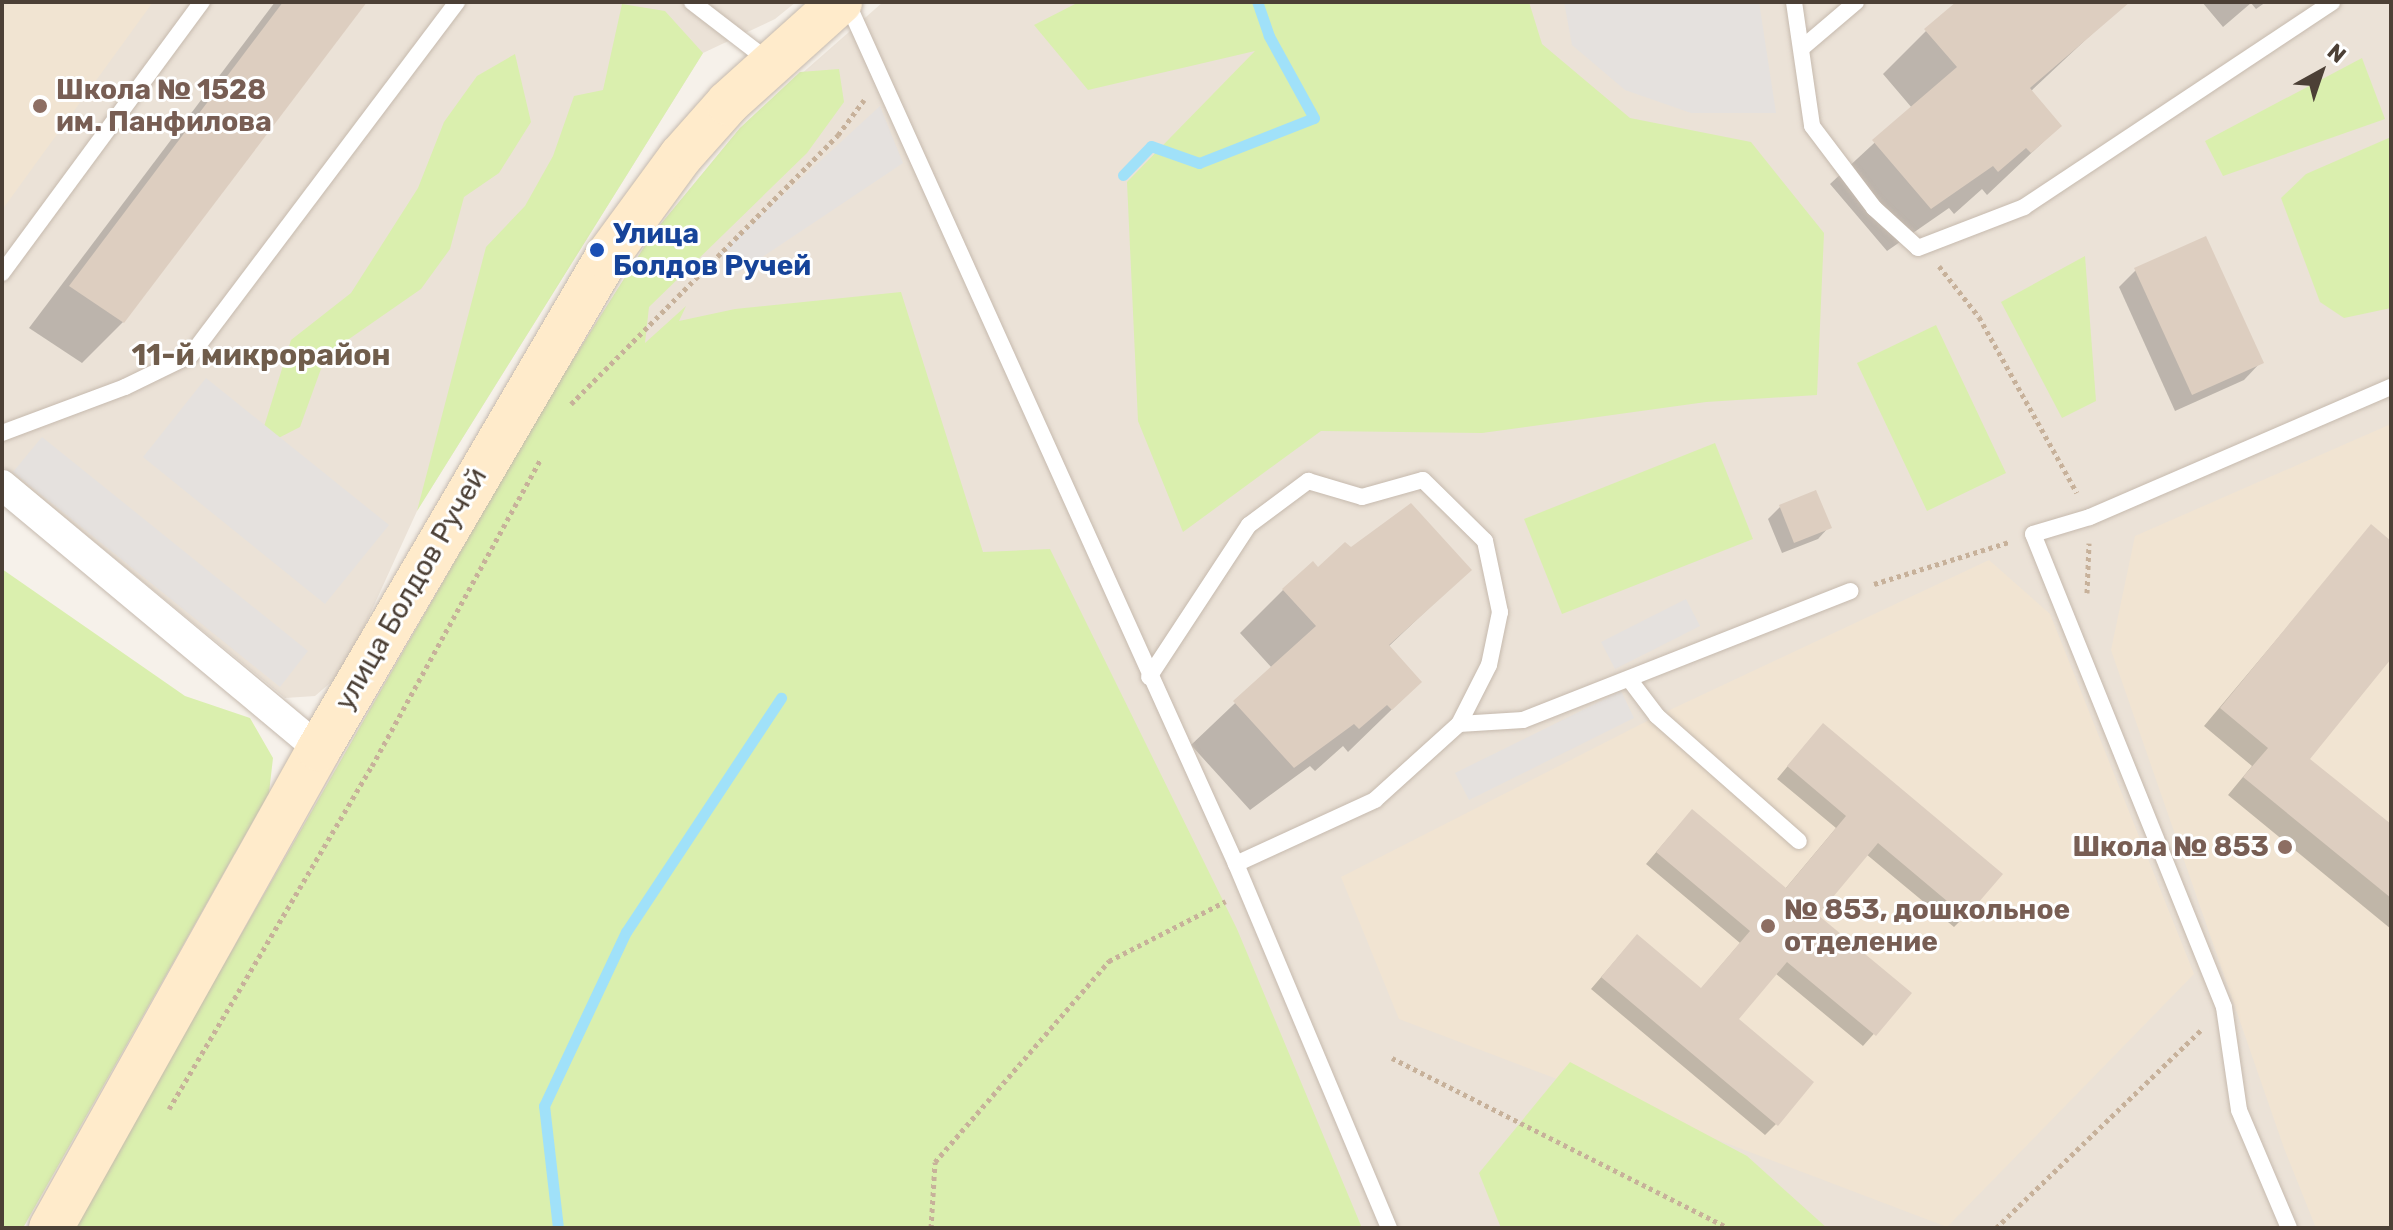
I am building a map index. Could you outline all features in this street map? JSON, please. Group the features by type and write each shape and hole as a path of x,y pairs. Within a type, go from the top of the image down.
{"street":[{"name":"улица Болдов Ручей","path":"51,1228 319,749 607,257 681,156 771,63 840,2"},
{"path":"2,485 319,749"}],"lane":[{"path":"2,273 202,2"},
{"path":"2,433 125,387 191,355 457,2"},
{"path":"692,2 771,63"},
{"path":"847,2 1236,864 1389,1228"},
{"path":"1794,2 1812,126 1874,208 1918,248 2024,207 2332,2"},
{"path":"1802,48 1856,2"},
{"path":"2289,1228 2239,1110 2224,1007 2033,534 2090,517 2391,387"},
{"path":"1149,677 1249,525 1308,481 1362,497 1423,480 1485,541 1500,612 1489,665 1459,724 1375,800 1236,864"},
{"path":"1459,724 1523,720 1850,591"},
{"path":"1629,679 1657,716 1799,841"}],"path":[{"path":"569,406 838,135 882,76"},
{"path":"1924,246 1979,317 2090,517 2087,597"},
{"path":"162,1119 372,766 547,447"},
{"path":"1850,591 2033,534"},
{"path":"931,1228 935,1162 1109,961 1247,890"},
{"path":"1996,1228 2224,1007"},
{"path":"1392,1058 1729,1228"}],"shaded area":[{"path":"2,2 796,2 775,19 703,53 417,511 344,671 315,696 285,698 2,466"},
{"name":"Школа № 1528 им. Панфилова","path":"2,2 153,2 2,210"},
{"path":"883,2 2391,2 2391,1228 73,1228 545,404 651,236 740,128"},
{"path":"1564,2 1759,2 1776,113 1691,113 1625,90 1572,45"},
{"path":"880,106 903,163 737,274 718,255"},
{"path":"206,378 389,525 325,604 143,457"},
{"name":"Школа № 853","path":"2391,424 2391,1228 2316,1228 2284,1148 2111,650 2135,536"},
{"path":"42,437 308,651 280,687 13,472"},
{"name":"№ 853, дошкольное отделение","path":"1989,560 2050,614 2194,974 1947,1227 1399,1019 1341,877 1657,716"},
{"path":"1686,599 1700,626 1615,669 1601,642"},
{"path":"1621,691 1634,718 1469,800 1455,773"}],"green space":[{"path":"1079,2 1529,2 1542,44 1630,118 1751,142 1824,233 1817,395 1706,402 1482,433 1321,431 1183,532 1138,421 1127,182 1255,51 1088,90 1034,25"},
{"path":"622,4 665,11 703,53 417,511 486,247 525,206 553,156 574,96 603,90"},
{"path":"515,54 531,122 499,173 464,197 450,249 421,289 326,355 300,427 257,449 291,340 351,293 418,188 444,122 477,76"},
{"path":"2362,58 2385,119 2223,176 2205,141"},
{"path":"839,69 844,102 807,153 649,307 645,343 686,306 679,321 735,309 901,292 983,552 1050,549 1237,929 1362,1228 73,1228 545,404 651,236 740,128 800,72"},
{"path":"2391,137 2391,308 2344,318 2320,302 2281,198 2306,174"},
{"path":"2085,256 2096,401 2062,418 2001,302"},
{"path":"1936,325 2006,473 1927,511 1857,363"},
{"path":"1715,443 1753,539 1562,614 1524,519"},
{"path":"2,569 185,696 250,718 273,758 269,793 23,1228 2,1228"},
{"path":"1570,1062 1747,1156 1827,1228 1501,1228 1479,1173"}],"building":[{"path":"283,2 367,2 124,323 69,286"},
{"path":"1956,2 2130,2 2030,88 2062,126 2031,153 2026,148 1998,172 1993,166 1931,209 1872,140 1957,67 1924,29"},
{"path":"2206,236 2264,363 2192,395 2134,268"},
{"path":"1816,490 1832,528 1794,543 1779,505"},
{"path":"1411,503 1472,570 1389,645 1422,682 1392,710 1387,705 1359,729 1354,724 1294,768 1233,701 1316,626 1282,589 1313,561 1318,567 1345,542 1351,547"},
{"path":"2371,524 2391,541 2391,659 2310,759 2391,824 2391,898 2243,777 2268,748 2220,708"},
{"path":"1823,723 2003,874 1966,917 1878,843 1818,915 1912,993 1876,1036 1787,962 1739,1019 1814,1082 1778,1126 1601,977 1637,934 1701,988 1750,931 1656,852 1692,809 1786,888 1846,816 1787,766"}],"waterway":[{"path":"1123,175 1151,146 1199,163 1314,118 1269,36 1257,2"},
{"path":"558,1228 544,1106 626,932 781,698"}],"place":[{"name":"Школа № 1528 им. Панфилова","path":"40,106"},
{"name":"Улица Болдов Ручей","path":"597,250"},
{"name":"Школа № 853","path":"2285,847"},
{"name":"№ 853, дошкольное отделение","path":"1768,926"}],"district":[{"name":"11-й микрорайон","path":"261,355"}]}
